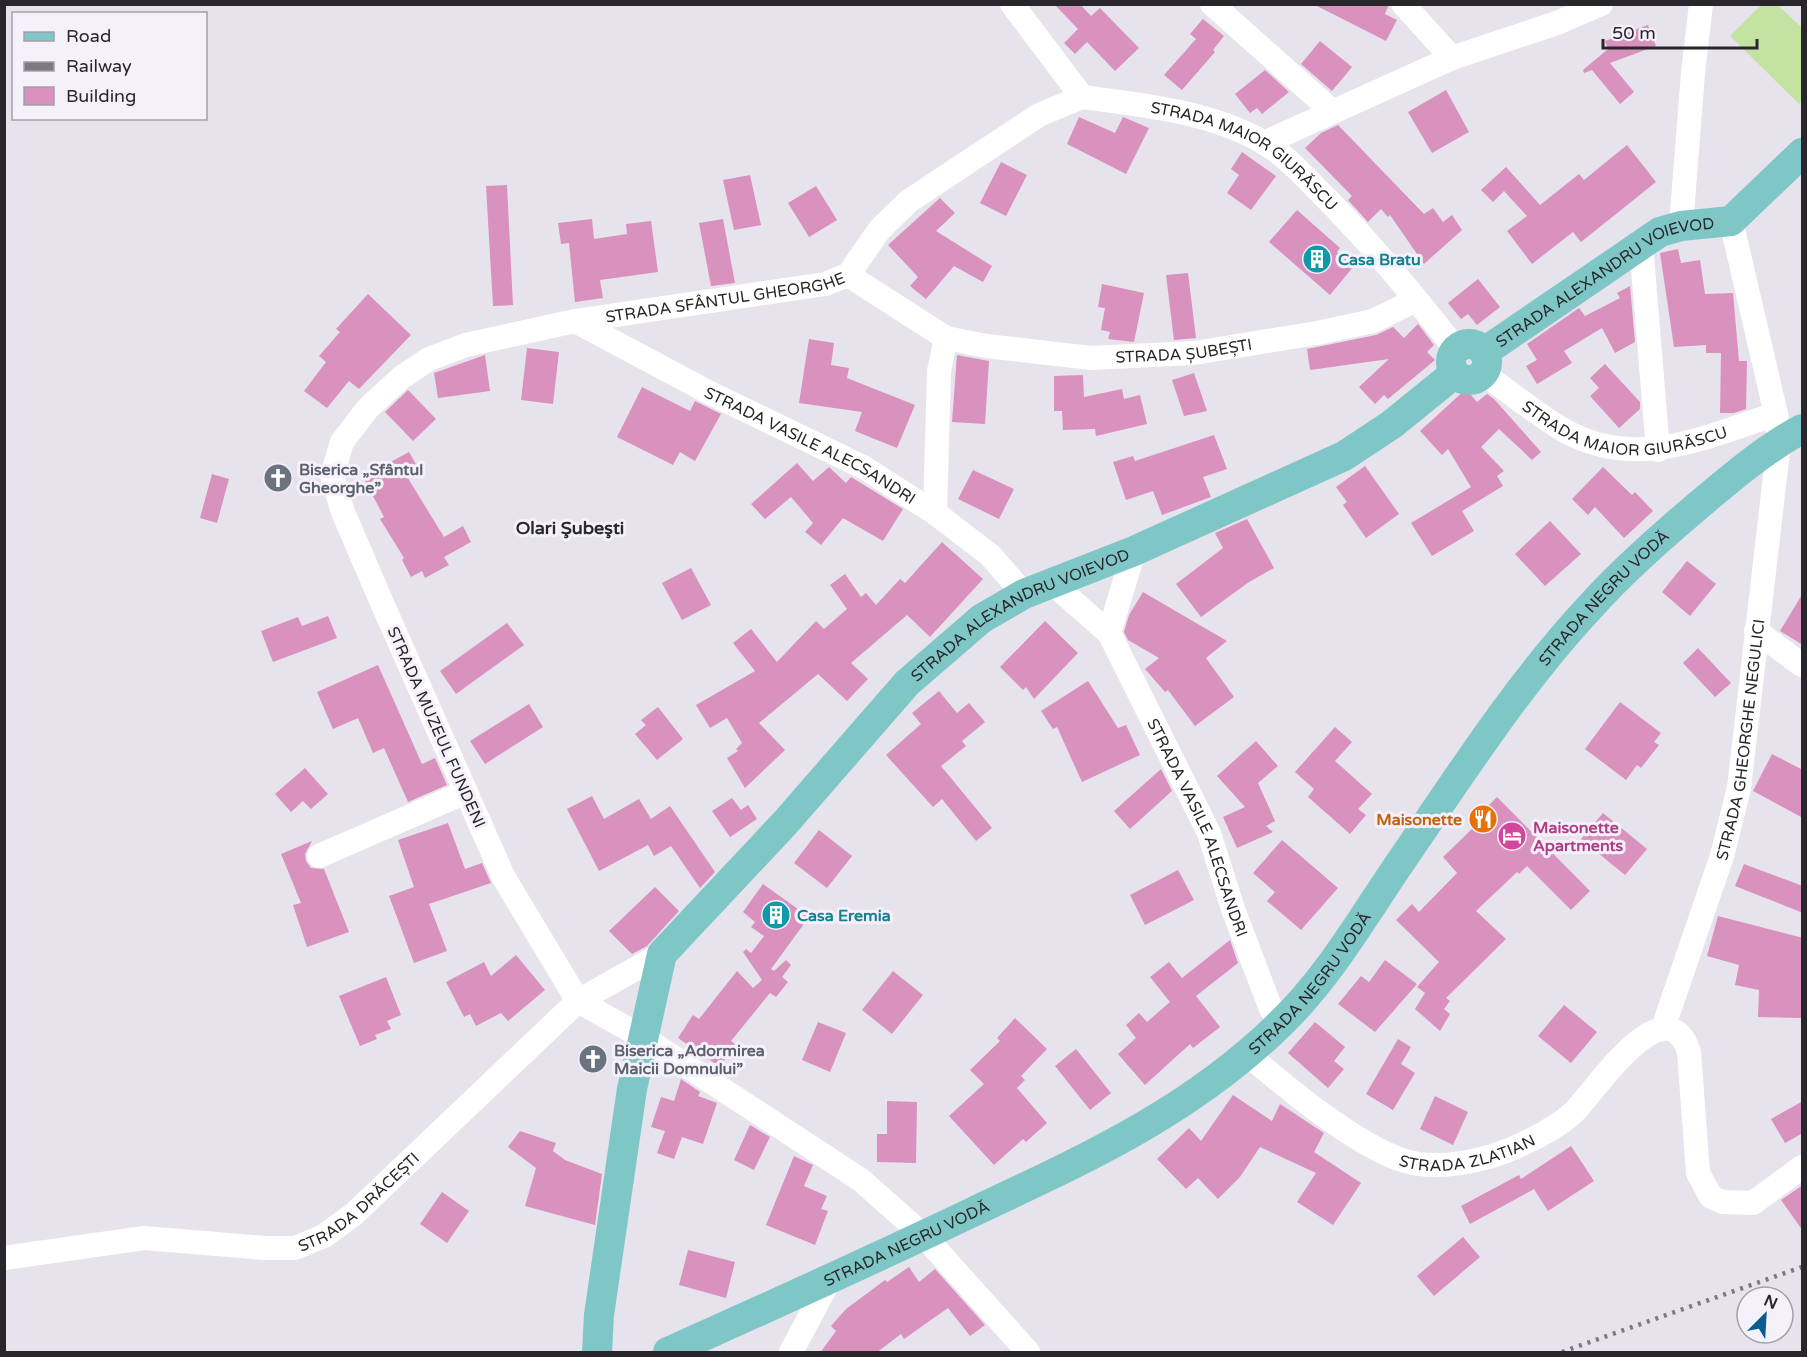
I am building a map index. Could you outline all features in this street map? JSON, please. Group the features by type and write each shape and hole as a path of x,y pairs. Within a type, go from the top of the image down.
{"main road":[{"path":"1731,221 1803,153"},
{"name":"STRADA ALEXANDRU VOIEVOD","path":"662,954 785,823 907,683 981,619 1024,594 1134,551 1344,456 1390,425 1469,362 1660,232 1681,226 1731,221"},
{"name":"STRADA NEGRU VODĂ","path":"668,1353 924,1236 1123,1139 1198,1093 1247,1054 1283,1022 1323,974 1475,753 1553,648 1592,604 1642,555 1786,428"},
{"path":"597,1353 599,1315 630,1101 662,954"}],"street":[{"path":"1012,4 1082,97"},
{"path":"1212,4 1332,111"},
{"path":"1403,4 1452,58"},
{"path":"1264,143 1554,14 1601,4"},
{"path":"1681,226 1701,4"},
{"name":"STRADA MAIOR GIURĂSCU","path":"1082,97 1174,112 1223,124 1264,143 1305,177 1356,228 1469,362 1566,431 1602,446 1634,451 1658,450 1786,428"},
{"name":"STRADA SFÂNTUL GHEORGHE","path":"342,442 368,408 402,377 429,359 466,345 575,321 825,284 848,275 880,228 909,201 1039,115 1082,97"},
{"path":"1731,221 1786,428"},
{"path":"1641,244 1658,450"},
{"name":"STRADA ȘUBEȘTI","path":"848,275 946,338 986,346 1091,358 1194,353 1373,321 1416,300"},
{"name":"STRADA VASILE ALECSANDRI","path":"575,321 710,393 863,467 935,513 990,555 1024,594"},
{"path":"935,513 939,371 946,338"},
{"name":"STRADA GHEORGHE NEGULICI","path":"1670,1029 1722,856 1738,788 1756,631 1786,428"},
{"name":"STRADA MUZEUL FUNDENI","path":"342,442 332,476 343,512 504,878 578,1001"},
{"path":"1109,633 1134,551"},
{"name":"STRADA VASILE ALECSANDRI","path":"1052,584 1109,633 1209,833 1233,909 1267,998 1272,1009 1283,1022"},
{"path":"1756,631 1803,665"},
{"path":"320,856 466,792"},
{"name":"STRADA DRĂCEȘTI","path":"4,1258 144,1238 295,1248 324,1236 354,1214 578,1001 662,954"},
{"path":"578,1001 644,1038 826,1154 861,1180 924,1236 1028,1353"},
{"path":"1670,1029 1683,1036 1689,1052 1698,1173 1705,1189 1718,1201 1753,1203 1803,1167"},
{"name":"STRADA ZLATIAN","path":"1247,1054 1283,1084 1366,1142 1404,1160 1427,1165 1466,1162 1514,1148 1547,1131 1572,1113 1628,1050 1644,1036 1670,1029"},
{"path":"791,1353 830,1279"}],"green space":[{"path":"1762,4 1778,5 1802,28 1802,101 1799,104 1730,36"}],"building":[{"path":"1054,4 1080,4 1091,16 1100,8 1139,48 1115,71 1087,42 1075,54 1064,43 1078,29"},
{"path":"1313,4 1389,4 1385,14 1397,20 1386,41"},
{"path":"1203,19 1224,36 1213,50 1215,52 1182,90 1164,75 1196,39 1190,34"},
{"path":"1648,25 1656,46 1610,63 1634,92 1620,104 1592,70 1584,73 1583,70 1608,49 1605,41"},
{"path":"1320,41 1352,67 1332,91 1301,64"},
{"path":"1265,70 1289,92 1262,114 1257,108 1250,113 1235,94"},
{"path":"1446,90 1469,132 1432,153 1408,112"},
{"path":"1079,117 1115,133 1123,117 1149,128 1126,174 1067,144"},
{"path":"1338,125 1424,214 1433,208 1443,222 1452,215 1462,230 1424,264 1390,215 1388,217 1381,209 1368,222 1348,200 1352,196 1305,148 1321,133"},
{"path":"1627,145 1656,182 1581,242 1573,232 1532,264 1507,231 1527,216 1504,191 1493,202 1481,190 1506,167 1540,205 1579,174 1584,180"},
{"path":"1242,152 1276,176 1251,210 1227,193 1239,175 1231,169"},
{"path":"1001,162 1027,175 1006,216 980,203"},
{"path":"750,175 761,225 734,230 723,180"},
{"path":"507,185 513,305 493,306 486,186"},
{"path":"816,186 837,220 809,237 788,203"},
{"path":"940,198 955,213 936,231 992,266 983,282 954,266 926,299 910,286 918,277 888,245"},
{"name":"Casa Bratu","path":"1297,210 1340,248 1337,252 1354,266 1330,295 1269,242"},
{"path":"592,219 594,239 627,234 626,224 651,221 658,272 600,280 603,298 575,302 569,243 561,244 558,223"},
{"path":"723,219 735,283 711,286 699,223"},
{"path":"1678,249 1681,263 1700,260 1705,294 1733,293 1739,361 1747,361 1746,409 1734,413 1720,413 1721,353 1706,353 1706,345 1674,347 1660,253"},
{"path":"1188,273 1196,338 1174,340 1166,275"},
{"path":"1478,279 1500,307 1477,325 1468,314 1461,319 1448,303"},
{"path":"1102,284 1144,293 1134,342 1108,339 1110,332 1101,330 1105,308 1098,307"},
{"path":"1630,286 1635,342 1615,353 1602,328 1564,351 1572,363 1537,384 1526,366 1537,360 1527,344 1579,308 1585,316 1620,298 1617,293"},
{"path":"368,294 411,335 359,389 349,381 327,408 304,391 326,362 319,356 340,332 336,329"},
{"path":"1418,324 1434,345 1427,352 1435,360 1388,399 1384,395 1375,404 1359,387 1389,359 1310,370 1307,349 1376,335 1393,327 1404,338"},
{"path":"809,339 834,343 831,365 849,368 847,378 915,405 897,448 855,431 862,412 799,403"},
{"path":"527,348 559,352 553,404 521,400"},
{"path":"485,355 490,391 438,398 434,373"},
{"path":"957,355 989,361 985,424 952,422"},
{"path":"1605,364 1640,402 1640,409 1619,428 1590,396 1599,388 1590,378"},
{"path":"1194,373 1207,411 1184,416 1172,380"},
{"path":"1083,375 1084,397 1122,389 1124,399 1140,395 1147,424 1096,436 1095,429 1063,430 1062,411 1054,411 1054,376"},
{"path":"642,387 690,411 695,401 721,414 695,461 680,452 673,465 617,437"},
{"path":"1466,389 1477,402 1487,394 1494,399 1541,452 1532,460 1499,429 1481,447 1504,471 1497,476 1503,486 1462,511 1474,531 1432,556 1411,523 1471,487 1448,449 1442,455 1420,431"},
{"path":"408,390 436,419 413,441 385,412"},
{"path":"1214,435 1227,469 1203,477 1211,497 1162,515 1153,491 1126,500 1113,462 1133,456 1135,461"},
{"path":"409,452 418,468 406,475 444,537 463,526 471,542 444,557 449,565 425,578 422,571 411,577 402,560 404,558 380,519 384,517 363,477"},
{"path":"797,463 813,481 829,467 846,483 851,477 903,509 883,541 843,518 821,545 805,532 813,523 791,497 765,519 751,504"},
{"path":"1365,466 1399,514 1366,538 1343,505 1347,502 1336,487"},
{"path":"1603,467 1632,495 1635,492 1653,511 1624,538 1595,507 1588,515 1572,499"},
{"path":"973,470 1014,489 999,519 958,499"},
{"path":"212,474 229,479 217,523 200,518"},
{"path":"1247,519 1274,568 1249,582 1201,617 1176,584 1223,548 1215,533"},
{"path":"1550,521 1581,554 1545,586 1515,554"},
{"path":"942,542 983,579 930,637 907,615 851,663 868,679 847,701 818,674 759,723 785,750 745,788 727,758 738,751 736,749 742,743 727,718 710,728 696,705 755,671 733,643 751,629 777,662 816,621 824,629 847,609 830,585 845,574 861,597 866,593 876,605 900,579 905,583"},
{"path":"1687,561 1716,584 1690,616 1662,592"},
{"path":"691,568 711,605 682,620 662,583"},
{"path":"1143,592 1227,641 1206,658 1234,697 1195,726 1168,690 1165,692 1145,669 1159,658 1128,640 1124,632 1129,615"},
{"path":"1803,593 1803,645 1780,631"},
{"path":"328,616 337,638 273,662 261,631 298,617 302,626"},
{"path":"1045,621 1078,653 1034,699 1026,687 1023,690 1000,667"},
{"path":"507,623 524,645 456,694 440,671"},
{"path":"1698,648 1731,683 1715,697 1683,663"},
{"path":"378,665 422,764 435,758 447,785 408,802 384,748 373,753 358,718 333,729 317,692"},
{"path":"1088,681 1118,728 1126,725 1140,755 1082,782 1057,727 1053,729 1041,711"},
{"path":"939,691 957,713 969,703 985,722 962,741 966,746 941,766 992,828 976,841 942,799 933,807 886,755 921,724 912,713"},
{"path":"1620,702 1661,733 1654,742 1659,745 1641,768 1637,765 1626,780 1585,749"},
{"path":"529,704 543,727 485,764 470,741"},
{"path":"658,707 683,739 657,760 635,734 646,725 641,720"},
{"path":"1335,727 1352,742 1335,761 1372,794 1358,809 1366,815 1350,834 1308,797 1314,789 1295,772"},
{"path":"1256,741 1278,766 1258,783 1275,821 1266,826 1273,832 1237,848 1223,817 1245,807 1217,776"},
{"path":"1772,754 1803,770 1803,818 1753,791"},
{"path":"305,768 328,794 311,809 303,801 291,812 275,794"},
{"path":"1161,769 1172,791 1130,829 1114,811"},
{"path":"592,796 604,819 639,799 651,819 670,806 715,872 700,888 671,846 654,856 648,845 599,871 567,809"},
{"path":"1497,797 1590,891 1571,910 1527,866 1519,874 1517,872 1476,911 1506,939 1446,998 1450,1001 1444,1009 1450,1014 1440,1031 1415,1009 1425,993 1417,987 1439,962 1396,920 1412,904 1419,912 1457,873 1443,857 1473,828 1469,825"},
{"path":"732,798 741,810 748,805 757,819 730,837 712,811"},
{"path":"1603,813 1647,849 1625,875 1581,839"},
{"path":"448,823 465,869 482,863 491,883 429,904 447,951 414,963 389,896 414,887 398,840"},
{"path":"819,830 852,856 827,888 794,863"},
{"path":"1282,840 1338,888 1301,930 1267,901 1275,892 1253,873"},
{"path":"312,841 305,854 306,861 311,868 324,869 349,932 307,947 293,905 301,903 281,854"},
{"path":"1744,864 1803,886 1803,913 1735,886"},
{"path":"1178,870 1194,900 1145,925 1130,895"},
{"path":"763,884 809,917 771,969 774,971 786,960 791,965 782,977 788,982 776,997 770,993 731,1041 735,1044 720,1067 678,1038 693,1015 699,1019 737,971 753,988 762,980 743,952 746,949 751,953 764,936 751,927 755,922 743,912"},
{"path":"655,887 679,911 647,946 632,954 609,931"},
{"path":"1718,916 1803,938 1803,1018 1758,1017 1759,990 1735,985 1739,965 1707,956"},
{"path":"1230,940 1238,963 1196,996 1220,1027 1193,1048 1190,1044 1145,1085 1118,1054 1136,1038 1126,1025 1139,1013 1147,1022 1170,1002 1150,977 1169,962 1182,978"},
{"path":"516,955 545,990 508,1021 501,1013 476,1026 470,1014 464,1017 446,982 484,962 491,976"},
{"path":"1385,960 1417,984 1375,1032 1338,1004 1361,976 1369,982"},
{"path":"893,971 923,995 892,1034 862,1010"},
{"path":"386,977 401,1015 387,1021 391,1029 375,1035 377,1039 360,1046 339,996"},
{"path":"1564,1005 1597,1032 1571,1063 1538,1036"},
{"path":"1015,1018 1047,1049 1021,1076 1025,1080 1017,1088 1047,1123 1026,1142 1023,1139 994,1165 949,1116 984,1084 970,1070 1000,1041 997,1038"},
{"path":"818,1022 846,1033 830,1072 802,1060"},
{"path":"1315,1022 1345,1047 1334,1061 1344,1069 1328,1088 1288,1053"},
{"path":"1398,1039 1411,1047 1401,1064 1415,1073 1393,1110 1366,1094"},
{"path":"1076,1049 1111,1093 1090,1110 1055,1066"},
{"path":"681,1079 700,1092 698,1096 717,1103 703,1144 682,1137 674,1159 657,1153 665,1131 651,1127 661,1097 674,1101"},
{"path":"1233,1095 1272,1121 1280,1104 1324,1133 1314,1152 1361,1183 1333,1225 1297,1202 1316,1173 1260,1147 1240,1177 1218,1199 1198,1178 1186,1189 1157,1159 1189,1128 1201,1141"},
{"path":"1435,1096 1468,1112 1453,1145 1420,1129"},
{"path":"887,1101 917,1102 916,1163 877,1162 877,1134 887,1134"},
{"path":"1803,1101 1803,1133 1785,1143 1771,1119"},
{"path":"750,1125 770,1137 754,1170 734,1160"},
{"path":"520,1131 556,1143 553,1151 565,1160 602,1174 595,1225 525,1206 536,1168 508,1147"},
{"path":"1571,1146 1594,1181 1548,1211 1534,1189 1470,1224 1461,1206 1519,1175 1521,1179"},
{"path":"794,1156 813,1165 804,1186 827,1196 821,1209 828,1211 815,1245 766,1225"},
{"path":"1803,1185 1803,1231 1781,1200"},
{"path":"442,1192 469,1211 447,1243 420,1224"},
{"path":"1463,1237 1480,1257 1434,1296 1417,1276"},
{"path":"688,1250 735,1262 726,1298 679,1285"},
{"path":"909,1267 919,1282 935,1269 985,1325 970,1336 948,1308 904,1339 901,1334 876,1353 820,1353 836,1331 831,1326 846,1309 885,1280 887,1282"}],"railway":[{"path":"1562,1352 1802,1267"}],"place":[{"name":"Casa Bratu","path":"1317,259"},
{"name":"Biserica „Sfântul Gheorghe”","path":"278,478"},
{"name":"Maisonette","path":"1483,819"},
{"name":"Maisonette Apartments","path":"1512,836"},
{"name":"Casa Eremia","path":"776,915"},
{"name":"Biserica „Adormirea Maicii Domnului”","path":"593,1059"}],"district":[{"name":"Olari Şubeşti","path":"570,528"}]}
